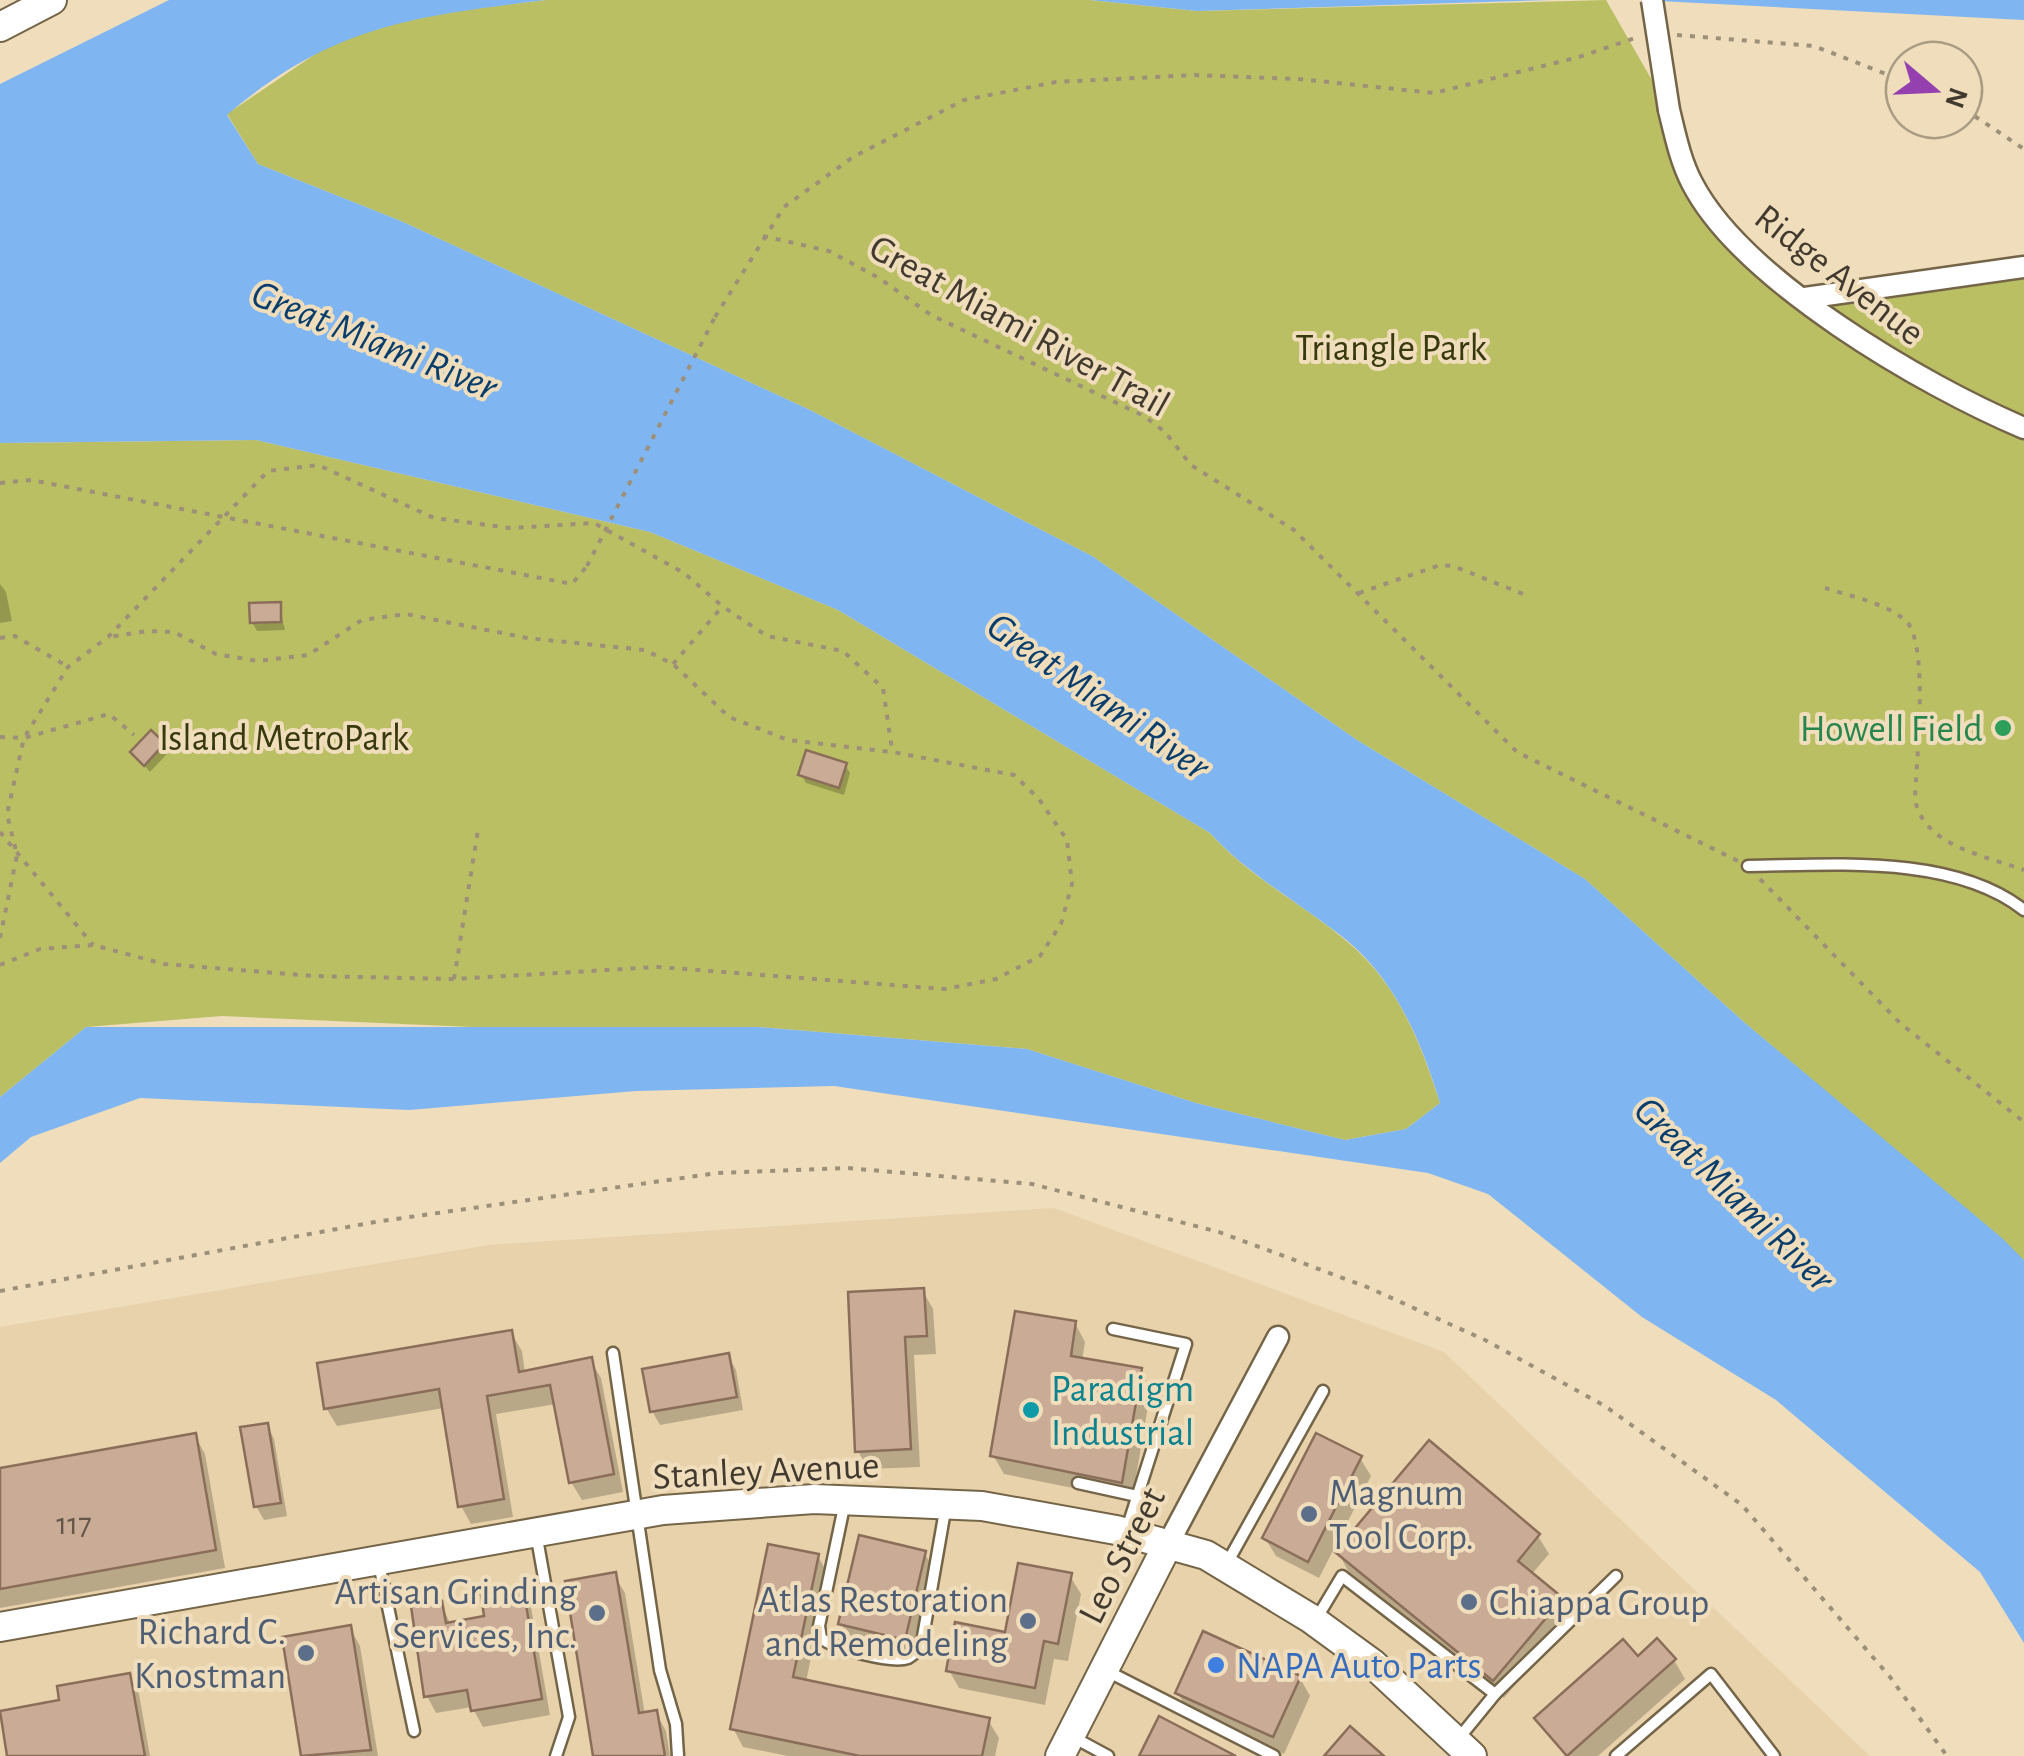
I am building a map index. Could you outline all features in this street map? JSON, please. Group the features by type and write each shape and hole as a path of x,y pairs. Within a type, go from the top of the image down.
{"street":[{"path":"9,15 52,0"},
{"name":"Ridge Avenue","path":"1652,0 1669,110 1691,181 1705,205 1755,260 1899,366 2024,428"},
{"path":"1806,298 2024,267"},
{"name":"Leo Street","path":"1065,1746 1278,1337"},
{"name":"Stanley Avenue","path":"0,1627 378,1563 637,1514 744,1502 846,1500 946,1504 1049,1516 1206,1555 1314,1621 1372,1664 1464,1748"}],"lane":[{"path":"1748,866 1916,867 2008,897 2024,910"},
{"path":"1114,1328 1186,1344 1126,1533"},
{"path":"613,1353 660,1670 676,1724 678,1756"},
{"path":"1225,1566 1323,1391"},
{"path":"1078,1483 1138,1496"},
{"path":"846,1500 819,1626 820,1638 830,1646 896,1659 909,1658 921,1648 946,1504"},
{"path":"536,1532 568,1717 556,1756"},
{"path":"378,1563 414,1731"},
{"path":"1314,1621 1342,1576 1495,1694"},
{"path":"1464,1748 1495,1694 1616,1576"},
{"path":"1104,1669 1274,1756"},
{"path":"1616,1756 1711,1674 1774,1756"},
{"path":"1065,1746 1108,1756"}],"path":[{"path":"0,483 31,480 572,584 587,566 715,317 784,207 853,157 933,112 993,91 1072,81 1195,75 1300,79 1434,93 1579,58 1643,35"},
{"path":"1660,35 1814,46 1884,73"},
{"path":"1984,123 2024,150"},
{"name":"Great Miami River Trail","path":"763,236 829,251 879,278 931,314 1144,416 1164,432 1192,465 1294,530 1517,752 1748,866 1900,1023 2024,1122"},
{"path":"0,938 17,855 7,814 24,738 68,667 108,637 220,516 268,471 318,465 434,518 510,528 594,522 684,573 722,606 766,636 843,651 884,688 892,752"},
{"path":"1358,594 1440,565 1453,566 1523,594"},
{"path":"1825,588 1901,616 1913,630 1918,657 1915,799 1922,819 1940,837 2024,870"},
{"path":"673,664 722,606"},
{"path":"0,965 40,948 93,944 164,964 314,976 454,979 658,966 945,989 996,979 1040,956 1061,924 1072,884 1066,840 1039,799 1014,775 892,752 788,740 729,717 673,664 645,650 528,638 406,614 362,620 308,655 258,661 216,654 174,632 147,630 108,637"},
{"path":"0,638 15,636 68,667"},
{"path":"0,737 24,738 109,714 134,735"},
{"path":"454,979 478,830"},
{"path":"0,832 93,944"},
{"path":"0,1291 374,1222 717,1173 847,1168 1032,1184 1219,1232 1367,1287 1486,1340 1605,1406 1742,1505 1890,1677 1947,1756"}],"shaded area":[{"path":"1054,1208 1444,1352 1870,1756 0,1756 0,1327 488,1245"}],"green space":[{"name":"Triangle Park","path":"546,0 1090,0 1197,11 1606,0 1669,110 1691,181 1805,298 2024,267 2024,1260 1744,1022 1585,879 1357,740 1092,556 810,410 401,221 258,164 227,114 333,42 430,14"},
{"name":"Island MetroPark","path":"256,440 650,532 838,610 1210,833 1243,864 1350,944 1395,997 1425,1059 1440,1103 1406,1129 1345,1140 1196,1103 1027,1049 759,1027 495,1028 222,1016 86,1027 0,1097 0,443"}],"water":[{"name":"Great Miami River","path":"169,0 546,0 415,20 340,43 265,85 227,115 258,164 401,221 810,410 1092,556 1357,740 1585,879 1744,1022 2002,1238 2024,1260 2024,1643 1980,1572 1776,1400 1642,1317 1488,1194 1428,1173 834,1086 636,1091 409,1110 140,1098 31,1137 0,1163 0,1097 86,1027 759,1027 1027,1049 1196,1103 1345,1140 1406,1129 1440,1103 1425,1059 1395,997 1350,943 1243,864 1210,833 838,610 650,532 256,440 0,443 0,84"},
{"path":"1090,0 1552,0 1197,11"},
{"path":"1640,0 2024,0 2024,20"}],"building":[{"path":"281,602 281,622 250,623 249,603"},
{"path":"151,730 165,743 144,766 130,752"},
{"path":"806,750 847,763 839,788 798,775"},
{"path":"924,1288 927,1336 905,1337 911,1449 855,1452 848,1292"},
{"path":"1015,1311 1076,1321 1071,1356 1142,1368 1122,1483 990,1456"},
{"path":"512,1330 519,1372 592,1357 614,1474 569,1483 550,1385 487,1396 504,1499 458,1507 439,1389 324,1409 317,1363"},
{"path":"729,1353 737,1397 650,1412 642,1369"},
{"path":"268,1423 281,1503 254,1507 240,1427"},
{"path":"196,1433 216,1550 0,1589 0,1468"},
{"path":"1316,1433 1362,1456 1308,1562 1262,1538"},
{"path":"1429,1440 1540,1534 1518,1561 1563,1598 1493,1681 1335,1552"},
{"path":"859,1535 926,1551 905,1640 838,1624"},
{"path":"768,1544 819,1554 793,1677 990,1718 982,1756 860,1756 730,1729"},
{"path":"1018,1563 1072,1573 1058,1644 1044,1641 1035,1688 946,1671 955,1622 1005,1632"},
{"path":"616,1572 639,1713 657,1710 665,1756 593,1756 565,1581"},
{"path":"523,1587 542,1699 471,1711 467,1690 424,1697 411,1606 442,1601 446,1623 484,1616 481,1595"},
{"path":"351,1625 371,1750 301,1756 282,1637"},
{"path":"1203,1631 1301,1676 1273,1737 1175,1693"},
{"path":"1657,1638 1676,1659 1567,1756 1534,1718 1623,1639 1638,1656"},
{"path":"130,1673 145,1756 7,1756 0,1711 59,1700 57,1686"},
{"path":"1159,1716 1236,1756 1139,1756"},
{"path":"1350,1726 1384,1756 1324,1756"}],"place":[{"name":"Howell Field","path":"2003,728"},
{"name":"Paradigm Industrial","path":"1031,1410"},
{"name":"Magnum Tool Corp.","path":"1309,1514"},
{"name":"Chiappa Group","path":"1469,1602"},
{"name":"Artisan Grinding Services, Inc.","path":"597,1613"},
{"name":"Atlas Restoration and Remodeling","path":"1028,1621"},
{"name":"Richard C. Knostman","path":"306,1653"},
{"name":"NAPA Auto Parts","path":"1216,1665"}]}
